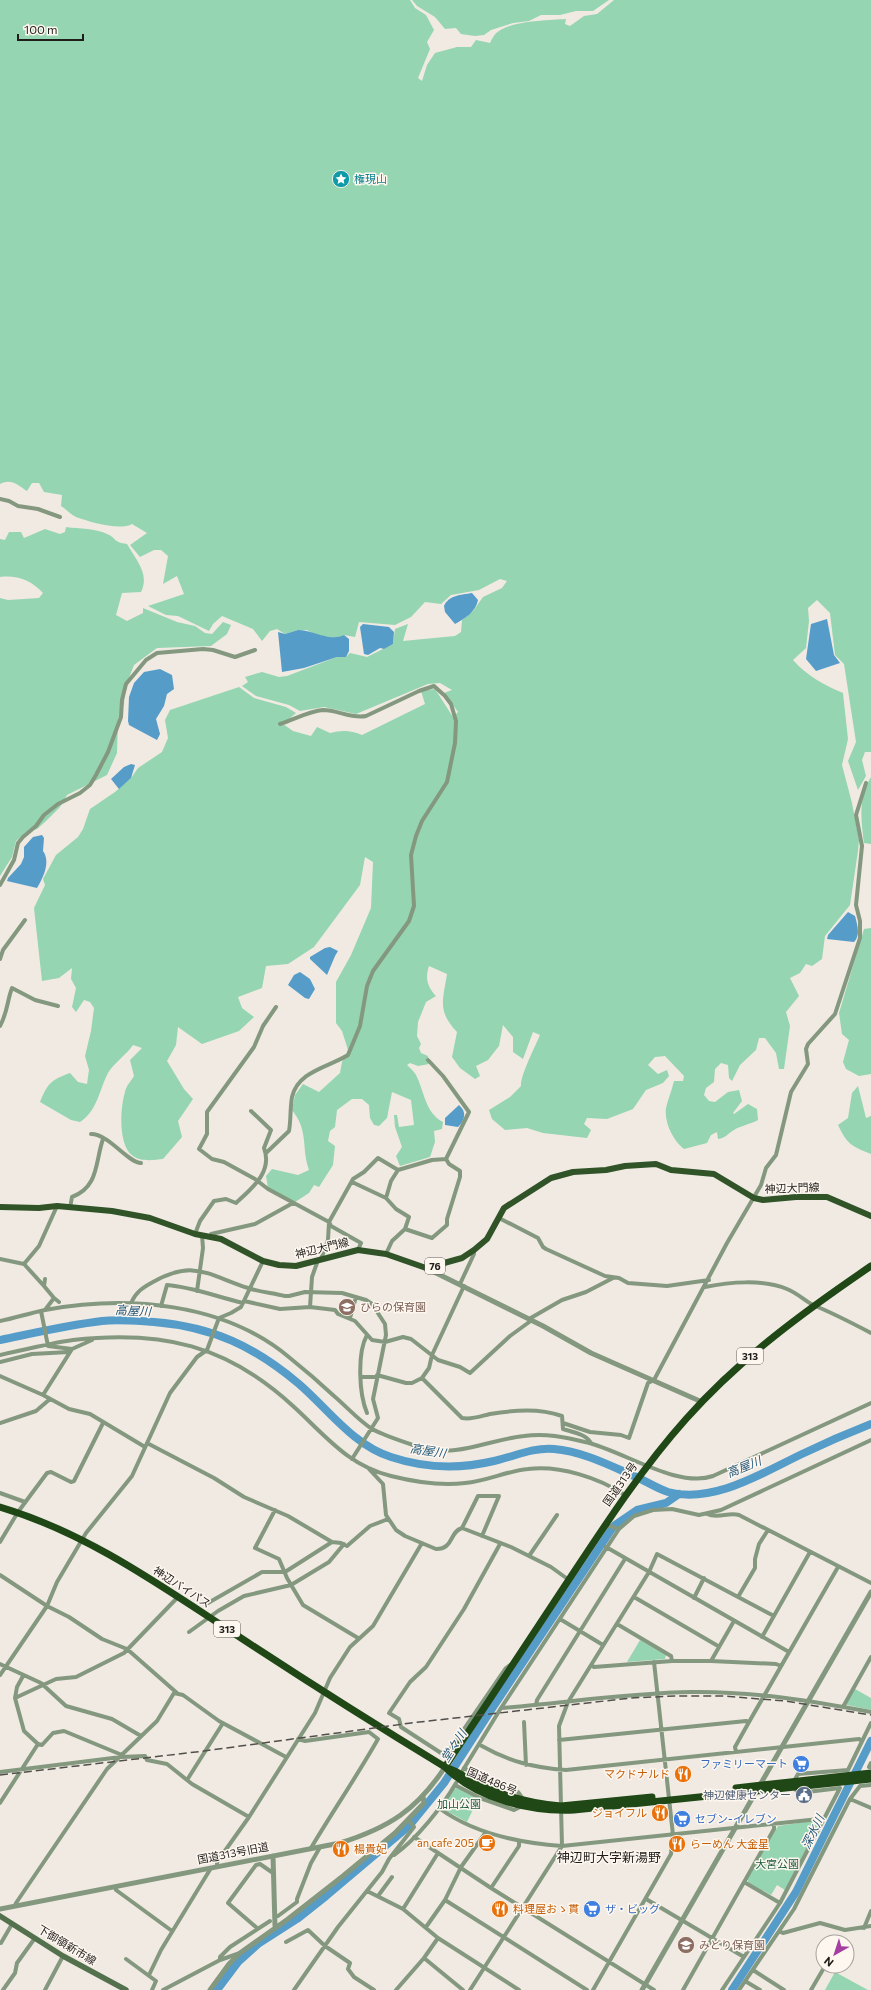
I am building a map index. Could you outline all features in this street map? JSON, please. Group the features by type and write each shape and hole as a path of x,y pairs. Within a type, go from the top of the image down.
{"highway":[{"name":"国道313号","path":"454,1770 516,1660 569,1580 608,1525 626,1494 647,1466 702,1402 746,1359 813,1305 871,1266"},
{"name":"神辺バイパス","path":"0,1507 18,1512 82,1539 122,1562 324,1692 454,1770"},
{"name":"国道486号","path":"454,1770 472,1787 523,1803 561,1808 847,1779 861,1777 871,1773"},
{"name":"国道486号","path":"861,1777 871,1779"}],"main road":[{"name":"神辺大門線","path":"0,1207 39,1208 57,1206 112,1211 150,1218 195,1234 221,1239 263,1261 296,1266 358,1250 386,1254 426,1268 462,1258 487,1239 504,1208 511,1202 550,1178 573,1172 656,1164 671,1170 714,1174 754,1198 763,1200 796,1197 827,1197 871,1216"},
{"name":"下御領新市線","path":"0,1916 64,1956 126,1990"}],"street":[{"path":"0,499 9,501 18,506 38,509 60,518"},
{"path":"0,885 14,860 16,848 23,837 36,826 44,815 58,804 80,793 90,785 116,732 121,717 122,700 126,684 146,660 157,653 203,649 213,650 235,657 254,650"},
{"path":"266,1153 289,1131 293,1096 296,1087 315,1071 348,1055 360,1026 367,986 373,971 409,921 414,906 411,855 422,821 447,782 456,730 456,721 450,704 446,696 434,686 419,691 366,716 357,718 323,710 280,724"},
{"path":"563,1423 590,1432 621,1435 629,1438 648,1383 654,1380 709,1280 727,1243 761,1185 766,1168 778,1151 791,1092 808,1064 806,1049 808,1044 835,1014 860,938 860,921 856,905 862,846 856,815 866,783"},
{"path":"0,959 3,950 25,920"},
{"path":"0,1026 7,1012 9,995 12,988 35,1000 58,1006"},
{"path":"276,1007 263,1026 254,1047 208,1112 207,1134 200,1149 212,1159 224,1162 293,1203 329,1222 331,1226 360,1242 358,1250"},
{"path":"428,1060 444,1076 469,1112 468,1117 446,1159"},
{"path":"195,1234 200,1221 214,1201 226,1199 236,1203 258,1181 265,1171 266,1153 264,1148 271,1130 251,1111"},
{"path":"91,1134 115,1144 135,1162 140,1162"},
{"path":"70,1208 72,1197 83,1194 94,1176 103,1139"},
{"path":"310,1307 312,1277 328,1240 329,1222 353,1179 364,1172 378,1158 398,1170"},
{"path":"386,1198 391,1181 398,1170 432,1160 446,1159 461,1174 447,1219 447,1225 432,1238 405,1229"},
{"path":"352,1182 386,1198 396,1208 409,1217 405,1229 392,1242 386,1254"},
{"path":"211,1237 211,1234 219,1231 255,1224 293,1203"},
{"path":"24,1264 39,1246 57,1206"},
{"path":"499,1218 538,1238 546,1250 628,1283 657,1286 709,1280"},
{"path":"197,1291 203,1248 202,1235"},
{"path":"361,1378 377,1376 412,1383 422,1378 429,1368 432,1355 462,1285 474,1254 474,1250"},
{"path":"0,1259 24,1264 59,1302"},
{"path":"0,1675 47,1606 57,1582 92,1523 132,1476 165,1403 177,1382 197,1357 207,1349 218,1319 237,1310 244,1302 263,1261"},
{"path":"426,1268 530,1320 591,1353 702,1402"},
{"path":"131,1303 139,1290 169,1274 183,1270 200,1270 250,1289 289,1296 311,1292 342,1293 372,1304 385,1324 386,1335 373,1402 378,1418 352,1459"},
{"path":"161,1306 167,1285 185,1286 197,1291 280,1309 310,1307 335,1310 338,1314 350,1318 372,1340 385,1342 404,1338 411,1339 438,1360 460,1367 470,1373 510,1336 530,1320 562,1300 586,1292 613,1278"},
{"path":"44,1286 45,1279"},
{"path":"705,1287 750,1283 777,1285 796,1293 813,1305 824,1308 871,1333"},
{"path":"48,1345 43,1312 54,1298"},
{"path":"350,1318 356,1298"},
{"path":"0,1321 43,1312 131,1303 202,1312 264,1339 286,1355 371,1429 419,1447 448,1451 469,1449 524,1436 564,1437 591,1443 647,1466 685,1478 704,1479 871,1403"},
{"path":"367,1335 362,1352 361,1378 362,1397 367,1413"},
{"path":"0,1362 32,1354 71,1350 94,1339"},
{"path":"0,1355 72,1340 94,1339 142,1339 178,1343 207,1349 240,1365 271,1387 294,1406 326,1438 352,1459 370,1469 405,1480 450,1484 476,1482 519,1470 539,1468 557,1470 590,1478 626,1494"},
{"path":"48,1345 71,1350"},
{"path":"43,1395 71,1350"},
{"path":"0,1376 43,1395 69,1409 86,1412 146,1445 214,1478 244,1497 288,1516 332,1542 347,1546 370,1526 388,1519"},
{"path":"422,1378 462,1418 467,1419 510,1411 534,1410 562,1416 563,1429 581,1435 589,1439 591,1443"},
{"path":"0,1423 36,1411 50,1399"},
{"path":"0,1542 18,1512 47,1473 51,1472 71,1482 74,1481 103,1422"},
{"path":"389,1859 402,1849 414,1836 439,1808 456,1784 502,1806 514,1810 523,1803 518,1792 454,1770 480,1745 501,1708 560,1620 618,1528 634,1516 659,1509 672,1509 693,1514 707,1514 734,1505 871,1440"},
{"path":"370,1469 383,1484 388,1519 399,1533 436,1548 442,1549 448,1545 457,1530 462,1528 478,1496 499,1496 482,1536"},
{"path":"0,1493 25,1502"},
{"path":"275,1510 255,1548 279,1559 291,1585 303,1605 358,1638"},
{"path":"707,1514 716,1517 734,1514 739,1515 871,1584"},
{"path":"529,1556 557,1515"},
{"path":"608,1525 618,1528"},
{"path":"462,1528 511,1547 551,1567 569,1580"},
{"path":"738,1597 755,1568 755,1559 759,1544 768,1530"},
{"path":"208,1603 262,1572 285,1572 332,1542"},
{"path":"149,1976 153,1964 172,1931 217,1862 249,1817 315,1713 324,1692 350,1647 358,1638 373,1626 422,1543"},
{"path":"189,1632 244,1596 291,1585 329,1562 344,1544"},
{"path":"500,1544 464,1609 426,1667 410,1682 389,1713 399,1719 401,1727 414,1736 441,1753 449,1751 506,1668 516,1660"},
{"path":"606,1547 789,1652"},
{"path":"762,1637 810,1552"},
{"path":"470,1990 562,1846 559,1726 568,1702 634,1597 649,1572 657,1554 774,1616"},
{"path":"536,1705 625,1559"},
{"path":"736,1752 736,1747 749,1722 838,1567"},
{"path":"0,1575 47,1606 69,1617 107,1641 127,1649 177,1693 183,1695 223,1723 286,1757"},
{"path":"694,1598 704,1578"},
{"path":"642,1990 871,1592"},
{"path":"15,1698 42,1684 56,1679 72,1678 81,1675 114,1659 127,1649 178,1597"},
{"path":"634,1597 718,1646"},
{"path":"560,1620 603,1645"},
{"path":"711,1661 718,1646 734,1621"},
{"path":"617,1624 671,1656 672,1661"},
{"path":"843,1707 871,1657"},
{"path":"591,1665 672,1661 711,1661 776,1664 781,1666"},
{"path":"593,1990 671,1854 673,1835 654,1662"},
{"path":"0,1664 42,1684 66,1706 112,1719 141,1736"},
{"path":"23,1676 17,1687 15,1698 24,1731 38,1744"},
{"path":"501,1708 657,1693 721,1692 808,1700 871,1712"},
{"path":"16,1906 16,1903 107,1769 157,1721 171,1696 177,1693"},
{"path":"559,1740 746,1721 749,1722"},
{"path":"524,1722 526,1765"},
{"path":"187,1780 223,1723"},
{"path":"722,1990 780,1903 840,1788 799,1793 793,1784 798,1774 848,1770 871,1723"},
{"path":"0,1803 38,1744 42,1744 53,1733 64,1731 121,1756"},
{"path":"298,1739 305,1741 369,1732 378,1739 356,1778 311,1848"},
{"path":"480,1745 496,1754 526,1765 560,1770 859,1739 862,1741"},
{"path":"0,1772 121,1756 145,1756 147,1760 167,1764 187,1780 249,1817"},
{"path":"871,1763 869,1767 871,1767"},
{"name":"国道313号旧道","path":"0,1909 318,1847 368,1834 396,1819 454,1770"},
{"path":"739,1990 794,1909 850,1799 860,1786 871,1785"},
{"path":"210,1990 229,1964 240,1953 276,1926 288,1919 395,1833 424,1803 423,1796"},
{"path":"850,1799 871,1808"},
{"path":"439,1808 473,1827 486,1832 519,1841 562,1846 819,1819 823,1820"},
{"path":"294,1990 414,1827 409,1820"},
{"path":"683,1990 711,1938 774,1829 774,1824"},
{"path":"426,1927 445,1900 460,1867 486,1832"},
{"path":"414,1836 491,1888 523,1906 654,1990"},
{"path":"491,1888 519,1846 519,1841"},
{"path":"278,1916 297,1902 311,1863 319,1849 318,1847"},
{"path":"403,1909 438,1853"},
{"path":"273,1856 276,1926"},
{"path":"257,1928 228,1903 256,1865 260,1864 273,1873"},
{"path":"378,1896 392,1877"},
{"path":"744,1882 780,1903"},
{"path":"115,1887 116,1890 172,1931"},
{"path":"367,1891 403,1909 438,1938 519,1990"},
{"path":"646,1899 744,1957"},
{"path":"445,1900 587,1990"},
{"path":"864,1928 871,1911"},
{"path":"220,1960 220,1957 230,1947 257,1928 270,1921"},
{"path":"779,1931 783,1933 820,1923 845,1930 871,1926"},
{"path":"1,1943 12,1924"},
{"path":"286,1942 308,1930 325,1946 350,1963 348,1969 354,1977 374,1990"},
{"path":"3,1990 15,1973 17,1963 35,1938"},
{"path":"396,1990 424,1958 438,1938"},
{"path":"163,1990 220,1960 240,1953"},
{"path":"45,1990 64,1956"},
{"path":"126,1958 156,1981 152,1990"},
{"path":"424,1958 463,1990"},
{"path":"753,1970 784,1990"},
{"path":"811,1990 820,1974"},
{"path":"745,1981 760,1990"}],"green space":[{"path":"0,0 410,0 415,8 426,15 434,30 427,42 430,49 418,78 422,81 427,65 435,53 457,47 471,47 476,40 490,43 494,35 499,31 522,23 566,19 565,24 570,26 584,16 597,14 614,0 871,0 871,752 865,752 862,760 866,776 858,790 848,761 856,742 844,664 835,655 830,613 817,600 808,608 809,621 806,648 793,660 798,666 816,680 843,693 848,739 842,765 852,803 859,840 858,851 850,905 825,936 822,959 812,966 806,964 800,973 790,978 799,996 786,1012 790,1026 784,1069 779,1069 776,1053 765,1038 759,1038 756,1050 740,1065 732,1081 729,1078 728,1065 721,1063 715,1069 714,1082 706,1088 704,1095 709,1101 715,1102 728,1092 739,1090 742,1101 733,1113 734,1114 748,1104 757,1109 758,1120 736,1129 725,1137 718,1139 717,1132 711,1135 707,1143 684,1149 676,1141 670,1131 666,1119 666,1108 674,1081 683,1081 684,1076 665,1056 655,1057 648,1065 658,1074 667,1070 669,1076 663,1083 646,1090 633,1109 607,1119 587,1118 584,1124 591,1130 587,1138 543,1133 527,1128 505,1130 492,1119 489,1110 510,1097 521,1086 525,1069 540,1035 533,1032 523,1059 513,1052 513,1037 503,1025 499,1046 488,1060 476,1066 480,1076 475,1079 460,1068 452,1057 457,1032 446,1018 444,1011 443,998 447,974 429,966 427,978 431,989 436,996 426,1002 418,1022 417,1036 421,1044 419,1048 421,1053 428,1056 429,1064 418,1066 410,1063 407,1065 416,1075 432,1113 443,1122 442,1129 434,1131 435,1142 430,1157 400,1166 396,1156 402,1147 395,1127 394,1115 397,1115 399,1127 414,1125 411,1100 392,1092 387,1118 379,1126 374,1125 370,1118 369,1105 362,1099 352,1099 337,1110 335,1127 330,1131 328,1141 335,1146 333,1165 319,1187 314,1185 309,1193 295,1202 268,1188 266,1176 272,1169 298,1175 309,1170 305,1154 303,1132 301,1125 292,1110 295,1095 303,1084 319,1092 340,1073 342,1062 348,1050 342,1031 336,1023 336,982 351,955 371,908 373,862 365,857 360,885 314,947 288,964 266,966 262,988 238,997 242,1008 254,1017 239,1031 202,1044 178,1027 176,1045 167,1061 184,1089 193,1099 178,1121 182,1137 163,1159 148,1160 136,1158 128,1151 123,1136 121,1117 123,1099 126,1088 134,1076 130,1060 142,1048 133,1045 113,1066 105,1079 91,1112 80,1122 71,1120 40,1102 45,1090 54,1080 70,1073 78,1082 87,1084 89,1070 85,1056 91,1031 94,1008 90,1002 84,1000 76,1012 72,1007 76,988 71,979 72,968 59,978 42,981 34,908 45,885 43,879 56,855 78,837 83,829 90,809 115,792 131,778 138,768 162,752 168,738 165,720 170,710 239,687 254,698 286,707 296,713 283,724 293,731 311,736 317,727 330,733 346,731 362,735 425,704 421,691 435,689 453,717 458,712 444,693 452,690 440,683 428,684 356,714 324,707 300,711 289,705 256,696 242,686 248,682 245,677 262,672 279,677 287,676 337,657 346,657 350,653 367,657 393,644 395,629 408,624 403,641 455,636 461,632 462,620 473,611 483,597 502,588 507,581 500,579 479,590 451,595 441,604 425,602 411,617 395,625 359,622 355,637 344,635 338,638 315,635 307,630 298,630 285,634 277,629 270,631 262,641 253,629 222,616 213,624 209,631 178,616 166,615 148,606 184,594 177,576 163,584 168,556 161,550 154,550 140,557 130,545 147,533 132,524 120,527 76,517 61,506 62,495 44,492 39,483 32,483 27,491 11,482 4,482 0,484"},
{"path":"412,0 609,0 593,11 576,11 560,15 541,15 529,21 513,23 491,30 484,35 475,36 461,34 456,28 445,29 435,17 417,6"},
{"path":"66,527 92,530 110,535 117,541 127,544 138,561 144,579 141,592 122,593 116,615 127,621 143,613 143,608 177,622 195,626 205,633 212,634 223,622 231,625 227,634 211,646 157,648 134,665 125,688 124,704 118,719 117,753 107,775 67,795 60,807 46,821 37,829 26,832 16,841 12,857 0,876 0,598 8,600 39,598 43,593 34,585 23,579 0,577 0,539 5,540 9,532 21,532 24,538 45,529 60,534 65,532"},
{"path":"871,777 871,844 864,843 861,818 862,801"},
{"path":"871,928 871,1074 859,1076 846,1069 843,1062 849,1040 842,1034 839,1013 864,929"},
{"path":"858,1086 866,1118 871,1116 871,1154 850,1144 838,1125 848,1118 852,1093"},
{"path":"640,1640 666,1655 665,1659 627,1662"},
{"path":"855,1689 871,1698 871,1710 847,1705 846,1703"},
{"name":"加山公園","path":"457,1788 478,1799 467,1822 443,1809 442,1805 454,1789"},
{"name":"大宮公園","path":"819,1820 820,1822 785,1890 777,1885 771,1895 749,1883 747,1879 778,1826"},
{"path":"834,1974 839,1974 868,1990 825,1990"}],"water":[{"path":"472,593 478,600 475,608 466,617 455,624 445,612 444,606 446,602 460,595"},
{"path":"827,619 834,655 840,663 816,671 806,659 811,624"},
{"path":"363,624 389,627 394,632 393,644 384,649 380,648 368,655 364,654 360,627"},
{"path":"298,630 333,637 344,635 349,639 349,651 346,657 337,657 304,668 282,672 278,632 285,634"},
{"path":"160,669 172,675 174,689 167,694 164,706 156,719 160,734 157,740 129,725 129,697 134,683 144,672"},
{"path":"131,764 135,765 131,778 119,789 111,779 124,767"},
{"path":"42,835 44,838 43,851 46,865 44,875 37,888 7,881 21,864 24,857 24,847 33,837"},
{"path":"848,912 855,916 857,926 858,933 854,942 827,939 828,935"},
{"path":"330,947 338,951 327,975 310,959 310,957 325,948"},
{"path":"300,972 310,979 315,989 309,999 305,998 288,985 294,975"},
{"path":"459,1105 463,1110 464,1119 458,1127 445,1125 445,1118"}],"waterway":[{"name":"高屋川","path":"0,1340 108,1320 154,1322 195,1328 232,1341 266,1359 299,1384 353,1435 377,1451 391,1457 404,1461 429,1465 455,1466 481,1464 538,1449 564,1450 605,1463 659,1489 685,1495 703,1494 737,1485 819,1446 871,1424"},
{"name":"堂々川","path":"217,1990 238,1962 258,1944 297,1919 409,1826 444,1783 615,1525 637,1510 666,1503 679,1494"},
{"name":"深水川","path":"732,1990 796,1892 871,1741"}],"railway":[{"path":"0,1775 204,1751 411,1723 631,1698 724,1696 785,1701 871,1715"}],"place":[{"name":"権現山","path":"341,179"},
{"name":"ひらの保育園","path":"347,1307"},
{"name":"ファミリーマート","path":"801,1764"},
{"name":"マクドナルド","path":"683,1774"},
{"name":"神辺健康センター","path":"804,1795"},
{"name":"ジョイフル","path":"660,1813"},
{"name":"セブン-イレブン","path":"682,1819"},
{"name":"an cafe 205","path":"487,1843"},
{"name":"らーめん 大金星","path":"677,1844"},
{"name":"楊貴妃","path":"341,1849"},
{"name":"料理屋おゝ貫","path":"500,1909"},
{"name":"ザ・ビッグ","path":"592,1909"},
{"name":"みどり保育園","path":"686,1945"}],"district":[{"name":"神辺町大字新湯野","path":"609,1857"}]}
